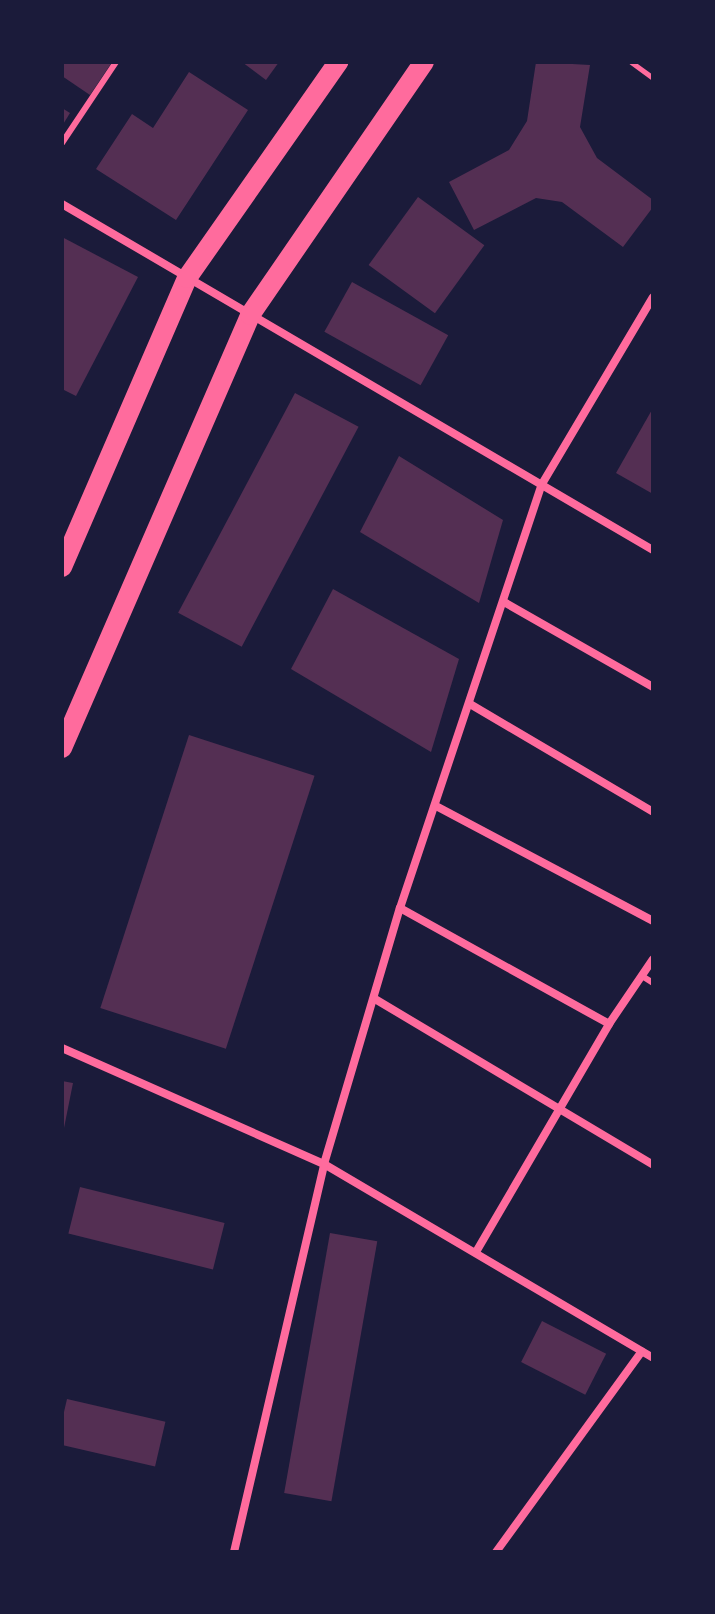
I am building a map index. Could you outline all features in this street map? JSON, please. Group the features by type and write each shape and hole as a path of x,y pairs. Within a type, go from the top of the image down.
{"main road":[{"path":"62,567 187,278 338,62"},
{"path":"62,748 250,315 424,62"}],"street":[{"path":"62,204 653,550"},
{"path":"234,1552 324,1164 400,908 542,484 653,297"},
{"path":"504,602 653,687"},
{"path":"470,704 653,812"},
{"path":"436,806 653,921"},
{"path":"400,908 609,1024"},
{"path":"476,1252 609,1024 653,959"},
{"path":"375,999 653,1165"},
{"path":"62,1048 324,1164 653,1358"},
{"path":"496,1552 642,1351"}],"lane":[{"path":"62,143 116,62"},
{"path":"642,976 653,983"}],"path":[{"path":"631,62 653,78"}],"building":[{"path":"62,62 112,62 90,95 62,76"},
{"path":"242,62 279,62 266,80"},
{"path":"536,62 590,65 580,127 597,158 653,200 653,207 623,247 562,202 536,198 474,230 449,182 509,150 527,121"},
{"path":"189,72 248,110 176,220 96,169 132,114 153,128"},
{"path":"62,108 70,113 62,126"},
{"path":"418,197 484,245 435,313 369,265"},
{"path":"62,237 138,277 76,396 62,389"},
{"path":"352,282 448,335 421,385 324,332"},
{"path":"295,393 359,427 242,647 178,613"},
{"path":"653,408 653,494 616,473"},
{"path":"399,456 503,520 479,603 360,532"},
{"path":"333,589 459,659 431,752 291,669"},
{"path":"189,735 315,776 226,1049 100,1008"},
{"path":"62,1081 73,1083 63,1133 62,1133"},
{"path":"80,1187 225,1223 213,1270 68,1234"},
{"path":"330,1233 377,1241 331,1501 284,1493"},
{"path":"542,1321 606,1354 585,1395 521,1362"},
{"path":"67,1399 165,1422 155,1467 62,1445 62,1421"}]}
